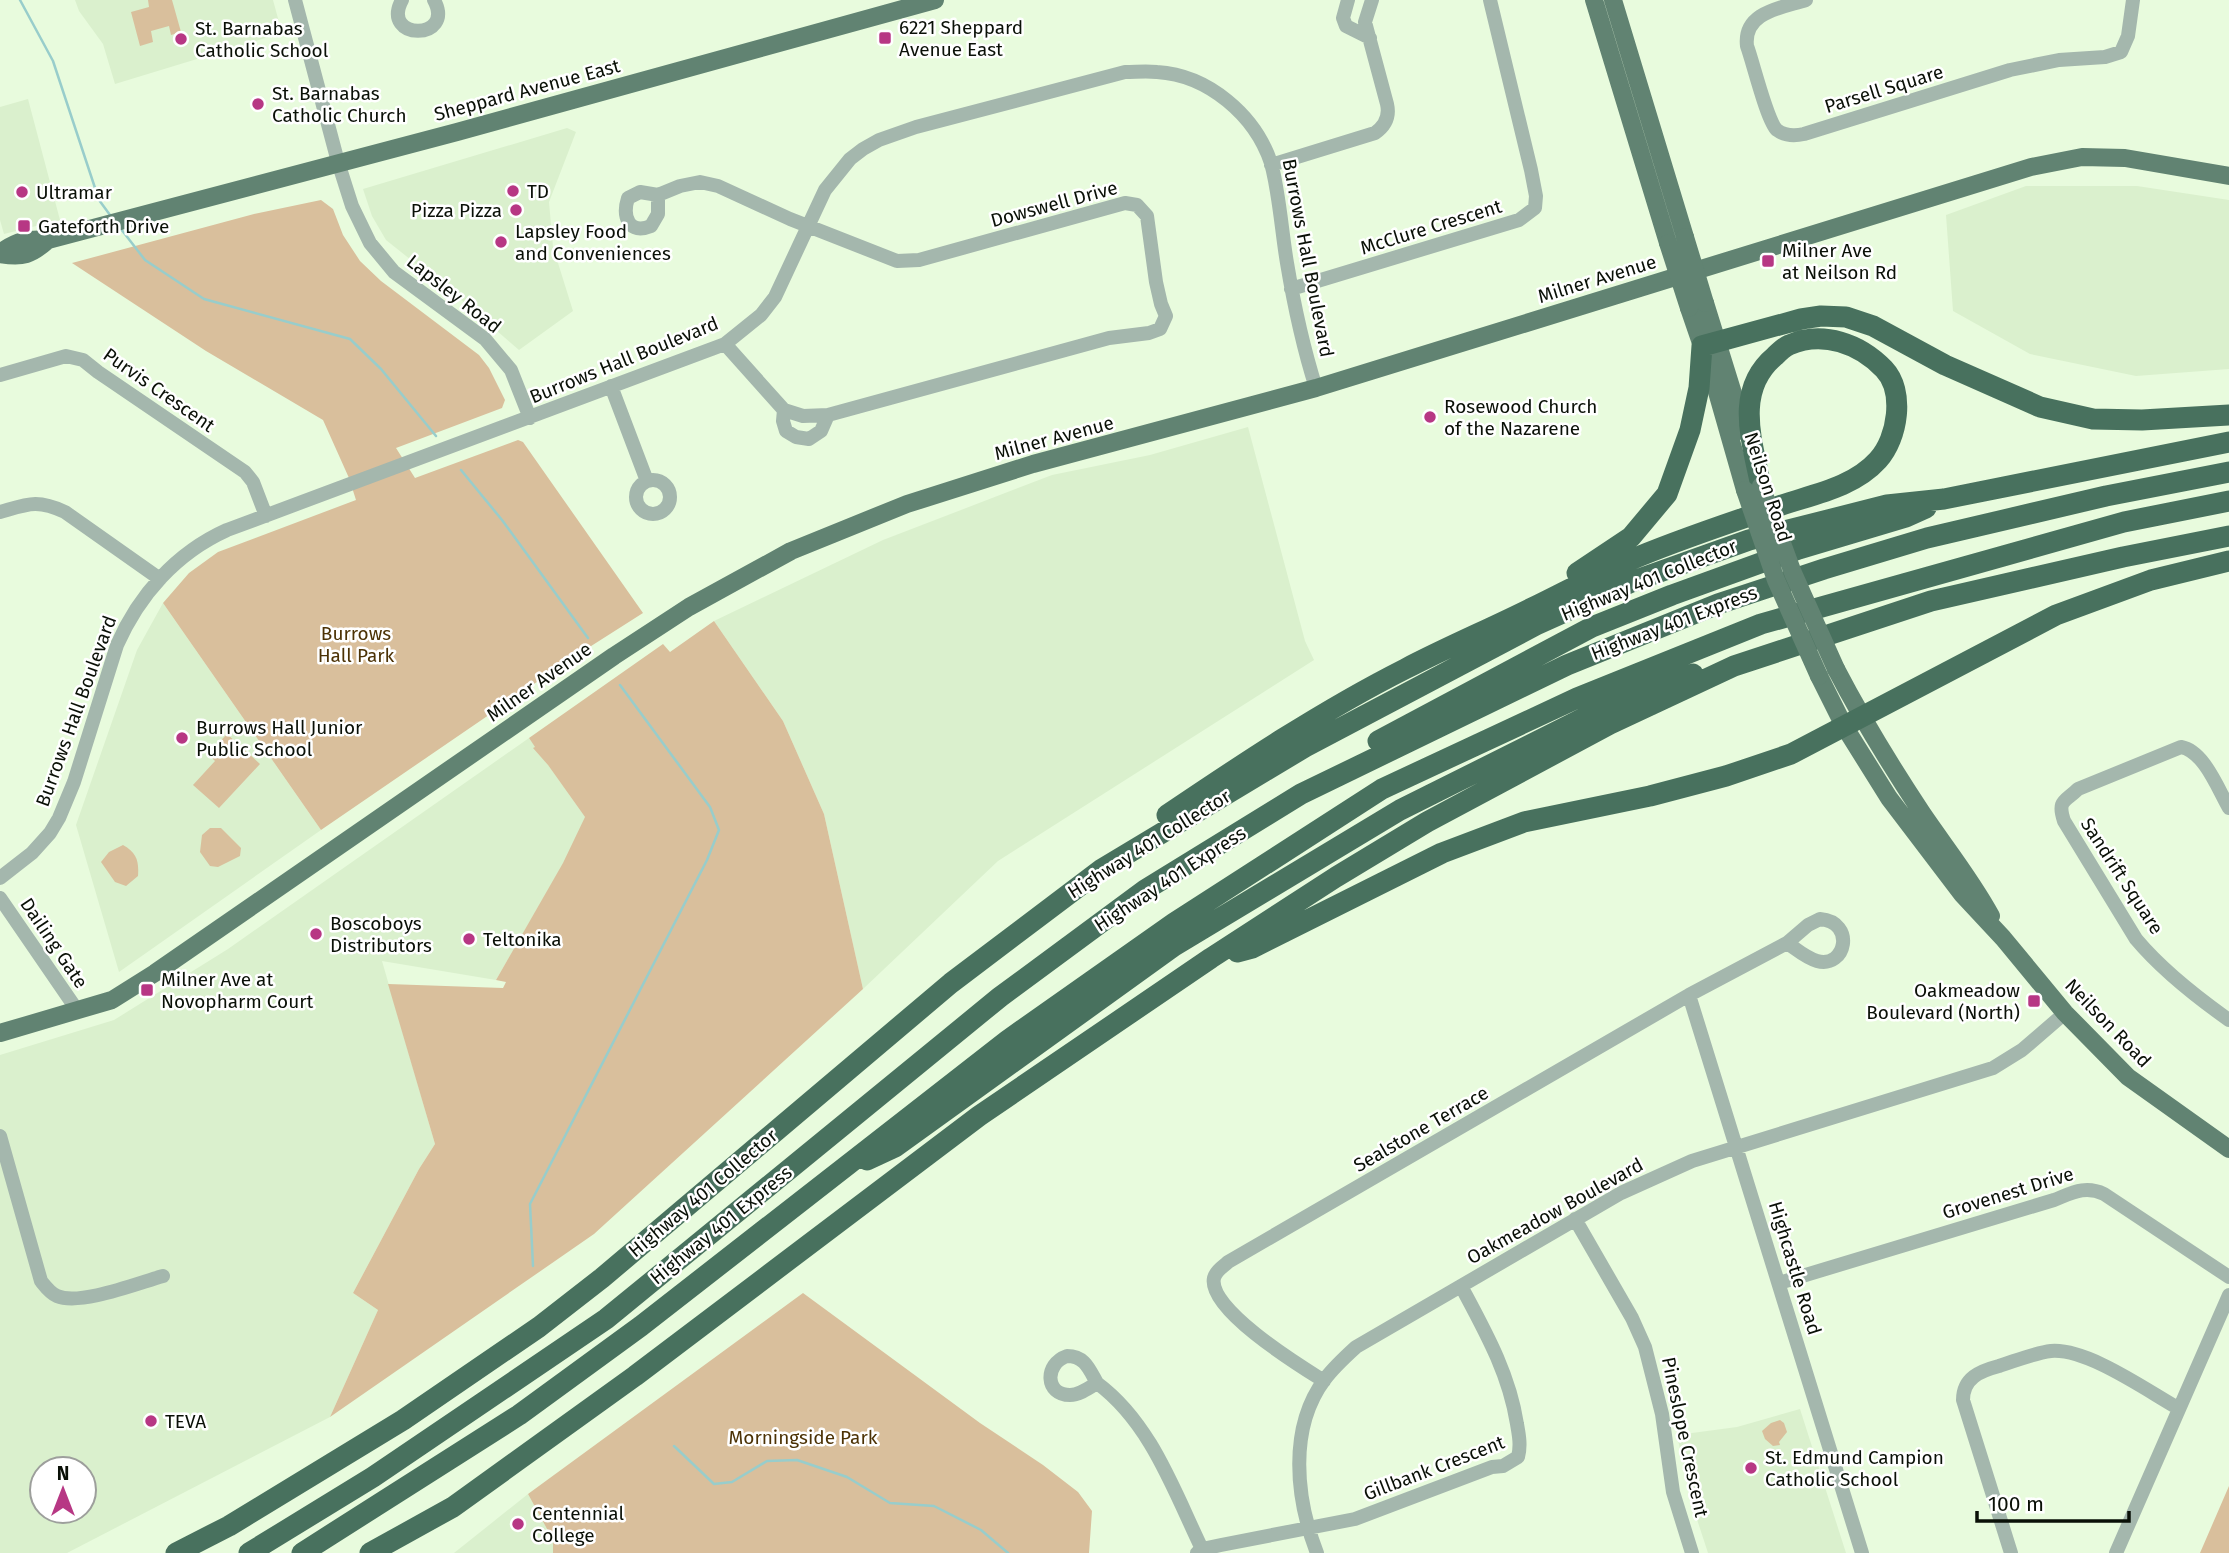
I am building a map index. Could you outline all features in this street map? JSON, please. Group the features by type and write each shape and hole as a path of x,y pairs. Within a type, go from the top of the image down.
{"highway":[{"path":"1404,669 1422,652 1585,569 1631,537 1667,494 1690,430 1710,343 1801,319 1821,316 1846,317 1873,326 1945,365 2040,407 2094,419 2142,421 2229,415"},
{"path":"1102,869 1139,833 1256,756 1404,669 1626,562 1708,530 1853,480 1879,459 1894,433 1897,402 1891,377 1870,355 1847,342 1816,339 1788,345 1767,363 1753,383 1749,404 1753,488"},
{"name":"Highway 401 Collector","path":"176,1553 229,1526 403,1420 539,1327 602,1278 951,983 1102,869 1305,747 1536,625 1634,581 1749,540 1887,505 1944,499 2229,442"},
{"name":"Highway 401 Express","path":"249,1553 373,1477 606,1319 1000,997 1145,890 1301,794 1567,664 1718,604 1927,538 2106,496 2229,472"},
{"path":"1301,794 1378,741 1592,628 1672,595 1799,549 1906,517 1944,499"},
{"name":"Highway 401 Express","path":"302,1553 519,1415 641,1326 1008,1040 1174,923 1382,789 1577,698 1761,624 2124,522 2229,500"},
{"path":"391,1553 635,1376 979,1116 1211,958 1427,822 1610,724 1734,666 1931,601 2229,536"},
{"path":"1211,958 1252,948 1441,853 1524,822 1650,796 1726,776 1791,754 2056,615 2151,580 2229,561"},
{"path":"831,1178 895,1147 1174,946 1401,810 1602,709 1685,675 1734,666"},
{"path":"370,1553 453,1507"}],"main road":[{"name":"Sheppard Avenue East","path":"0,253 17,257 35,252 48,240 138,214 457,132 935,0"},
{"name":"Neilson Road","path":"1594,0 1677,240"},
{"name":"Neilson Road","path":"1613,0 1677,240 1753,488 1776,580 1828,672 1889,798 1962,894 2003,937 2065,1013 2128,1077 2229,1149"},
{"name":"Milner Avenue","path":"0,1032 112,1000 689,607 791,551 908,504 1033,464 1316,388 2031,167 2082,157 2125,158 2229,176"}],"street":[{"name":"Lapsley Road","path":"295,0 338,162 352,206 370,243 394,272 485,339 510,370 530,418"},
{"path":"402,0 399,19 406,28 419,32 426,31 436,21 438,8 434,0"},
{"path":"1348,0 1343,18 1346,26 1370,38"},
{"path":"1271,165 1366,136 1382,127 1389,112 1365,22 1372,0"},
{"name":"McClure Crescent","path":"1291,289 1519,220 1535,208 1536,196 1531,170 1490,0"},
{"name":"Parsell Square","path":"1806,0 1762,14 1749,26 1746,35 1747,46 1772,122 1780,133 1791,136 2010,70 2059,60 2105,57 2121,52 2128,36 2133,0"},
{"name":"Burrows Hall Boulevard","path":"0,878 32,853 59,818 74,782 117,645 133,611 160,579 210,538 725,344 761,315 775,297 824,190 850,159 879,140 916,127 1125,72 1159,72 1187,78 1228,100 1261,140 1271,165 1291,289 1316,388"},
{"path":"658,195 700,182 718,186 808,226"},
{"name":"Dowswell Drive","path":"784,410 803,416 828,415 1109,338 1149,334 1160,329 1166,316 1156,282 1147,216 1137,205 1125,203 919,260 897,261 808,226"},
{"path":"725,344 784,410 786,431 796,437 808,439 821,431 828,415"},
{"name":"Purvis Crescent","path":"0,375 66,356 83,360 245,472 253,482 266,516"},
{"path":"611,386 647,481"},
{"path":"0,512 41,503 50,505 65,512 160,579"},
{"name":"Sandrift Square","path":"2229,808 2200,758 2192,750 2181,747 2078,789 2064,800 2061,807 2064,821 2136,939 2150,956 2183,985 2229,1020"},
{"name":"Dailing Gate","path":"0,898 77,1010"},
{"name":"Sealstone Terrace","path":"1324,1381 1261,1338 1226,1306 1215,1292 1214,1278 1217,1271 1228,1262 1689,995 1787,943"},
{"name":"Highcastle Road","path":"1689,995 1861,1553"},
{"name":"Oakmeadow Boulevard","path":"1317,1553 1308,1529 1301,1493 1300,1452 1307,1415 1324,1381 1356,1347 1575,1219 1650,1179 1692,1161 1993,1068 2022,1050 2065,1013"},
{"path":"0,1136 39,1274 48,1290 57,1296 82,1298 163,1276"},
{"name":"Grovenest Drive","path":"1779,1283 2083,1189 2094,1189 2104,1194 2229,1277"},
{"name":"Pineslope Crescent","path":"1575,1219 1632,1318 1645,1347 1662,1415 1673,1492 1692,1553"},
{"name":"Gillbank Crescent","path":"1308,1529 1355,1519 1492,1467 1503,1466 1518,1457 1520,1443 1506,1376 1493,1345 1461,1286"},
{"path":"2116,1553 2229,1295"},
{"path":"2011,1553 1963,1399 1963,1392 1969,1380 1986,1370 2049,1351 2070,1352 2102,1366 2178,1408"},
{"path":"1097,1384 1126,1408 1159,1458 1199,1551 1308,1529"}],"shaded area":[{"name":"St. Barnabas Catholic School","path":"75,0 273,0 282,33 115,84 103,44 79,11"},
{"path":"28,99 60,220 4,234 0,220 0,107"},
{"path":"567,128 576,132 549,202 553,247 573,311 519,350 386,240 372,216 363,189"},
{"path":"2026,186 2137,186 2229,200 2229,369 2136,376 2030,354 1953,311 1946,215"},
{"path":"1248,427 1305,641 1314,660 998,861 863,989 824,814 783,721 714,621 883,540 1052,475 1150,455"},
{"name":"Burrows Hall Junior Public School","path":"163,603 321,830 119,972 76,825 137,650"},
{"path":"529,738 588,821 496,980 382,961 435,1144 353,1293 378,1310 330,1417 67,1553 0,1553 0,1055 114,1020 228,949"},
{"name":"St. Edmund Campion Catholic School","path":"1800,1409 1846,1553 1708,1553 1691,1501 1677,1435 1737,1427"},
{"name":"Centennial College","path":"528,1494 560,1553 454,1553"}],"green space":[{"path":"148,0 172,0 181,32 171,35 169,26 151,31 153,42 140,46 131,12 149,7"},
{"name":"Burrows Hall Park","path":"321,200 333,209 343,235 360,261 381,281 479,355 489,368 505,400 502,408 396,448 415,478 518,440 523,442 643,613 566,662 321,830 163,603 189,573 218,552 356,500 349,478 323,420 206,351 72,263 254,214"},
{"path":"714,621 783,721 824,814 863,989 594,1234 330,1417 378,1310 353,1293 435,1144 388,984 503,988 506,982 496,980 563,863 585,817 533,748 535,747 529,738 663,644 670,652"},
{"path":"227,734 260,764 219,808 193,785 215,761 208,754"},
{"path":"210,828 221,828 241,848 240,856 218,867 210,866 200,852 202,835"},
{"path":"123,845 134,854 138,866 138,876 126,886 115,882 101,862 109,852"},
{"name":"Morningside Park","path":"803,1293 1078,1492 1092,1511 1089,1553 553,1553 553,1540 528,1494"},
{"path":"1780,1420 1787,1432 1779,1442 1780,1445 1773,1446 1765,1439 1762,1431 1771,1423"},
{"path":"2229,1486 2229,1553 2200,1553"}],"waterway":[{"path":"20,0 53,61 99,200 110,215"},
{"path":"121,229 145,260 204,299 350,339 381,369 436,436"},
{"path":"461,470 502,520 588,638"},
{"path":"533,1266 530,1204 707,860 719,830 710,807 620,685"},
{"path":"674,1446 714,1484 732,1482 767,1461 797,1460 847,1477 890,1503 934,1506 981,1530 1008,1553"}],"place":[{"name":"6221 Sheppard Avenue East","path":"885,38"},
{"name":"St. Barnabas Catholic School","path":"181,39"},
{"name":"St. Barnabas Catholic Church","path":"258,104"},
{"name":"TD","path":"513,191"},
{"name":"Ultramar","path":"22,192"},
{"name":"Pizza Pizza","path":"516,210"},
{"name":"Gateforth Drive","path":"24,226"},
{"name":"Lapsley Food and Conveniences","path":"501,242"},
{"name":"Milner Ave at Neilson Rd","path":"1768,261"},
{"name":"Rosewood Church of the Nazarene","path":"1430,417"},
{"name":"Burrows Hall Junior Public School","path":"182,738"},
{"name":"Boscoboys Distributors","path":"316,934"},
{"name":"Teltonika","path":"469,939"},
{"name":"Milner Ave at Novopharm Court","path":"147,990"},
{"name":"Oakmeadow Boulevard (North)","path":"2034,1001"},
{"name":"TEVA","path":"151,1421"},
{"name":"St. Edmund Campion Catholic School","path":"1751,1468"},
{"name":"Centennial College","path":"518,1524"}]}
